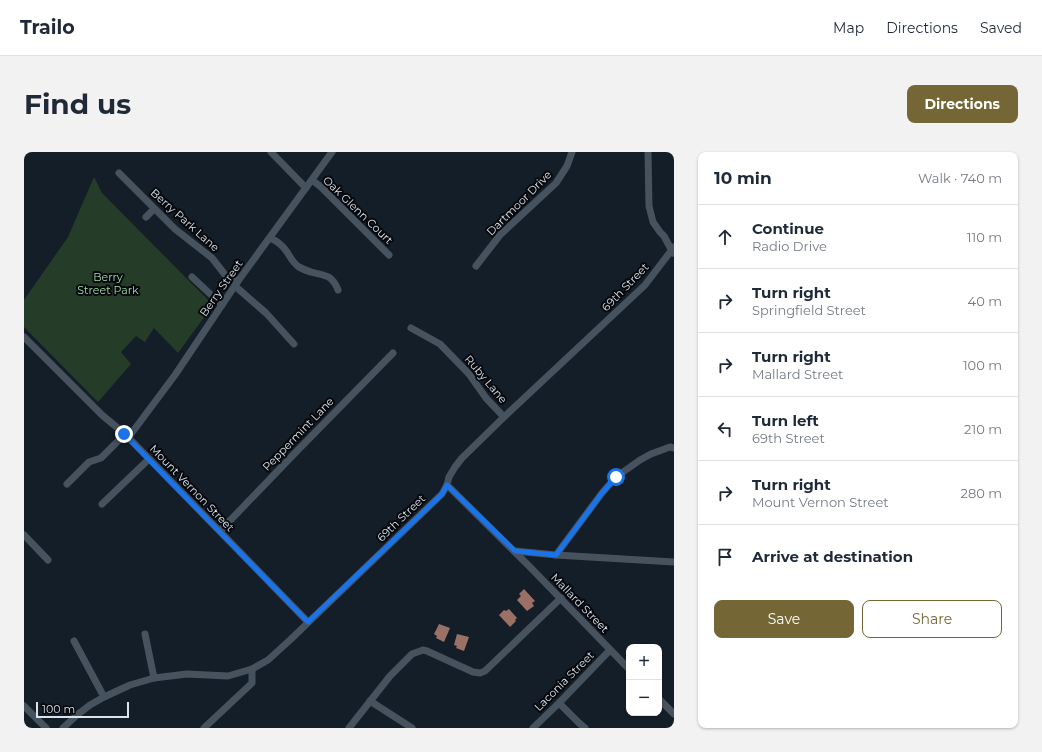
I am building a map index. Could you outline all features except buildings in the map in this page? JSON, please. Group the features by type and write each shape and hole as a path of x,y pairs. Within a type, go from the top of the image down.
{"street":[{"path":"270,152 306,188"},
{"name":"Berry Street","path":"67,484 89,462 100,458 126,436 175,375 236,284 332,152"},
{"name":"Dartmoor Drive","path":"476,266 500,235 556,183 567,166 572,152"},
{"path":"648,152 649,212 656,228 664,236 673,250"},
{"name":"Berry Park Lane","path":"119,173 175,229 212,258 226,276 266,313 294,344"},
{"name":"Oak Glenn Court","path":"312,180 321,187 389,255"},
{"path":"146,216 154,209"},
{"path":"270,238 287,251 291,259 297,265 309,272 324,275 332,279 338,290"},
{"name":"69th Street","path":"64,728 90,705 130,685 154,678 188,674 228,676 252,669 268,660 442,494 455,467 504,417 645,285 673,250"},
{"path":"192,277 222,305"},
{"name":"Ruby Lane","path":"411,328 440,344 470,374 486,398 504,417"},
{"name":"Mount Vernon Street","path":"24,337 102,415 149,459 308,622"},
{"name":"Peppermint Lane","path":"220,531 295,452 393,353"},
{"path":"556,555 602,493 616,477 640,460 670,447 674,448"},
{"path":"102,504 149,459"},
{"name":"Mallard Street","path":"447,485 515,551 626,666"},
{"path":"24,535 48,560"},
{"path":"515,551 674,562"},
{"path":"349,728 390,676 412,654 423,650 427,651 473,672 480,673 485,671 561,598"},
{"path":"145,634 154,678"},
{"path":"74,640 104,697"},
{"name":"Laconia Street","path":"533,728 610,650"},
{"path":"204,728 252,683 252,669"},
{"path":"370,702 412,728"},
{"path":"662,702 674,703"},
{"path":"662,702 674,714"},
{"path":"559,703 585,728"},
{"path":"24,706 46,728"}],"green space":[{"name":"Berry Street Park","path":"94,177 102,193 213,305 178,353 154,328 145,342 136,336 121,352 131,364 98,402 24,327 24,300 68,237"}],"route":[{"path":"124,434 308,622 442,494 447,485 515,551 556,555 602,493 616,477"}]}
